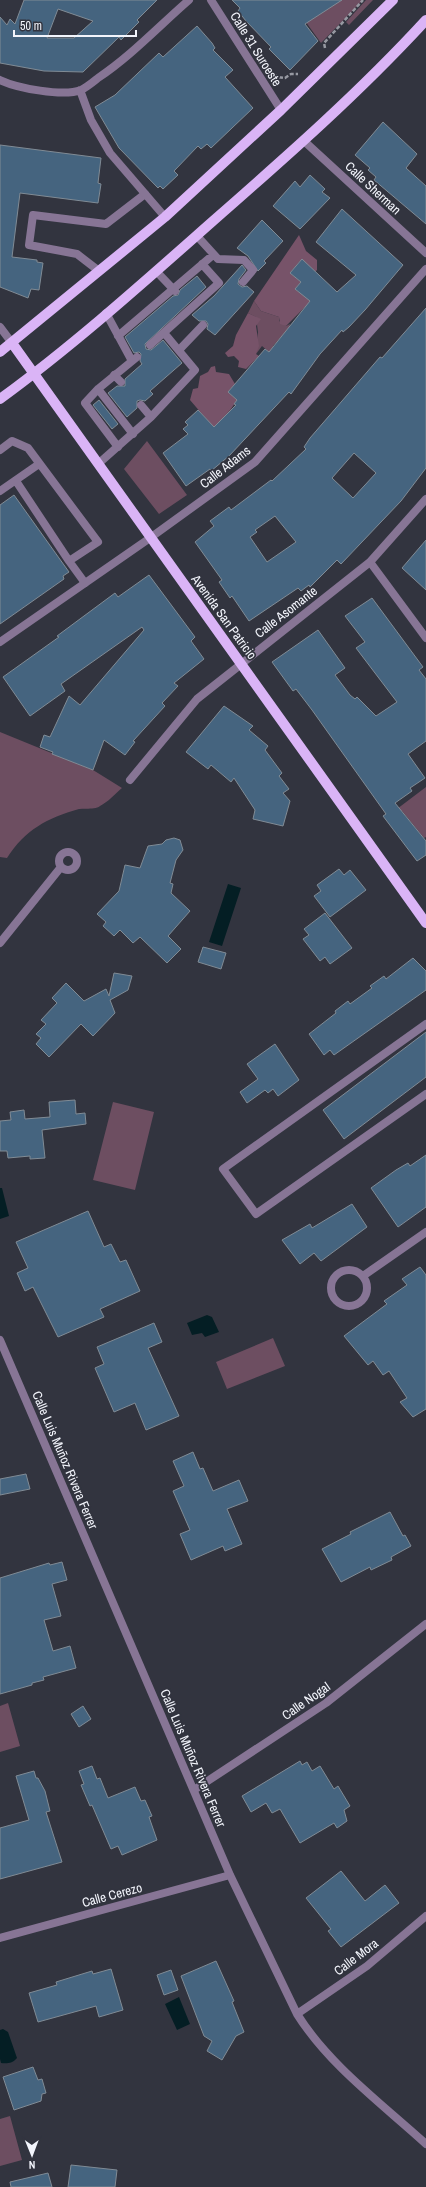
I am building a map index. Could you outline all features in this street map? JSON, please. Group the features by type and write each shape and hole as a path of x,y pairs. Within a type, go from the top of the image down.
{"main road":[{"path":"0,352 165,217 281,110 393,0"},
{"path":"0,399 34,373 156,271 304,141 426,20"},
{"name":"Avenida San Patricio","path":"12,343 426,923"}],"street":[{"path":"0,80 11,85 32,90 58,92 80,90 115,67 188,0"},
{"name":"Calle 31 Suroeste","path":"211,0 281,110"},
{"path":"80,90 91,120 110,153 165,217"},
{"name":"Calle Sherman","path":"304,141 426,253"},
{"path":"99,271 77,254 29,245 33,215 106,224 145,194"},
{"path":"197,236 218,259 244,260 253,270 243,282"},
{"path":"118,336 156,306 213,255"},
{"path":"153,340 165,334 172,323 219,283 202,264"},
{"name":"Calle Adams","path":"0,642 150,538 254,462 426,269"},
{"path":"156,271 174,290"},
{"path":"106,313 118,336 134,359 98,389 85,403 118,447"},
{"path":"180,349 203,325"},
{"name":"Avenida San Patricio","path":"0,327 12,343"},
{"path":"98,464 151,417 195,370 180,349 165,334"},
{"path":"114,375 121,382"},
{"path":"98,389 133,434"},
{"path":"141,405 151,417"},
{"path":"0,450 12,441 28,448 98,542 70,561"},
{"path":"0,491 39,464"},
{"path":"16,481 85,583"},
{"name":"Calle Asomante","path":"130,780 197,699 240,662 370,562 426,499"},
{"path":"370,562 426,638"},
{"path":"0,943 61,868"},
{"path":"426,1024 223,1169 256,1214 426,1094"},
{"path":"363,1276 426,1232"},
{"path":"347,1270 353,1270 363,1276 368,1288 364,1300 359,1304 347,1306 336,1301 330,1290 333,1279 337,1274 347,1270"},
{"name":"Calle Luis Muñoz Rivera Ferrer","path":"0,1340 230,1875 296,2014 310,2035 331,2058 426,2144"},
{"name":"Calle Nogal","path":"194,1790 326,1703 426,1624"},
{"name":"Calle Cerezo","path":"0,1938 230,1875"},
{"name":"Calle Mora","path":"296,2014 368,1966 426,1916"}],"path":[{"path":"323,51 324,43 363,0"},
{"path":"273,72 278,77 285,78 292,74 299,74 304,69"}],"shaded area":[{"path":"290,0 363,0 321,43"},
{"path":"366,0 373,0 349,25 346,22"},
{"path":"299,235 306,251 317,260 317,270 314,273 300,261 290,273 301,282 295,289 302,294 315,292 308,304 286,326 280,324 279,317 261,311 254,301"},
{"path":"254,301 261,311 279,317 279,321 286,326 290,324 289,328 273,346 281,353 275,357 262,346 256,354 258,332 256,317 248,313"},
{"path":"248,313 261,319 256,326 259,346 256,354 259,356 246,369 238,367 239,361 234,356 228,357 225,353 233,346 236,335"},
{"path":"215,366 216,372 229,374 235,384 228,392 237,400 214,428 190,400 193,389 198,388 200,376 208,372 211,367"},
{"path":"147,441 187,495 159,514 124,469"},
{"path":"0,732 93,770 122,788 109,800 98,807 79,809 38,826 21,840 7,858 0,857"},
{"path":"426,787 426,837 424,838 402,811 391,818 389,815"},
{"path":"228,884 241,888 222,946 209,942"},
{"path":"113,1102 154,1112 135,1190 93,1180"},
{"path":"0,1188 2,1188 9,1216 0,1219"},
{"path":"207,1315 212,1317 219,1332 205,1337 202,1333 192,1335 187,1323"},
{"path":"273,1338 285,1366 227,1389 216,1362"},
{"path":"8,1703 20,1746 0,1752 0,1706"},
{"path":"179,1997 190,2024 177,2030 165,2004"},
{"path":"3,2029 8,2032 17,2058 8,2063 1,2063 0,2059 0,2030"},
{"path":"10,2116 22,2160 0,2166 0,2119"}],"building":[{"path":"24,0 157,0 137,20 139,22 121,40 119,37 83,72 44,71 0,63 0,17 7,25 10,19 15,24","holes":["58,9 93,21 74,38 47,38"]},
{"path":"232,0 342,0 305,24 318,41 290,70 269,49 271,47 246,21 238,11 240,8"},
{"path":"197,26 212,43 215,48 213,50 233,70 225,77 253,108 211,148 207,144 201,149 198,146 174,171 178,175 163,189 160,186 158,188 119,148 95,107 115,95 159,53 163,57"},
{"path":"383,122 417,154 406,168 426,186 426,224 374,180 376,177 368,170 370,168 355,155"},
{"path":"0,145 101,158 98,183 101,184 98,203 20,193 12,257 37,260 37,262 43,263 39,290 31,289 28,298 0,287"},
{"path":"310,175 325,189 322,192 330,198 300,229 273,206 295,181 300,187"},
{"path":"342,209 403,265 365,310 349,327 343,332 342,330 320,354 291,394 289,392 229,456 211,471 210,469 186,486 163,453 188,434 183,429 188,425 185,422 198,410 214,427 236,405 234,404 237,400 228,392 265,349 269,352 310,301 295,289 301,282 290,273 302,259 337,292 356,275 316,242"},
{"path":"262,220 283,241 264,261 266,263 258,271 248,256 237,248"},
{"path":"242,265 246,270 239,279 238,284 242,287 247,286 254,292 215,335 207,329 208,324 206,321 199,321 192,315 214,296"},
{"path":"197,276 206,287 145,344 146,349 151,350 163,340 182,363 150,391 153,394 145,401 137,401 137,408 127,417 108,393 117,386 125,386 125,379 142,364 140,361 141,354 139,352 134,353 125,337 173,296 178,295 180,290"},
{"path":"426,308 426,468 401,501 341,564 337,560 310,587 309,585 301,591 298,588 249,621 232,596 230,598 219,582 222,580 195,542 214,526 210,521 229,507 231,510 271,480 272,481 306,449 304,447 310,438 380,357 382,358","holes":["354,453 376,473 353,498 332,478","275,516 296,542 267,562 250,537 257,532 255,530"]},
{"path":"99,400 118,424 112,429 93,405"},
{"path":"14,495 69,572 63,576 64,579 0,624 0,505"},
{"path":"426,540 426,590 402,568"},
{"path":"149,575 195,637 191,641 204,659 174,683 178,686 162,703 165,706 133,741 135,742 125,755 104,740 93,770 52,754 53,752 40,747 44,735 50,737 69,696 80,705 144,630 142,627 61,684 65,691 30,716 3,677 59,637 57,636 115,593 118,597"},
{"path":"372,598 423,667 419,670 426,679 426,741 408,754 425,778 410,788 412,791 395,803 426,841 426,855 417,861 383,816 386,814 312,710 296,689 293,691 272,662 318,630 345,668 335,675 350,695 355,699 357,697 376,716 397,702 356,648 365,642 345,616"},
{"path":"224,706 253,726 249,730 268,746 265,750 282,773 279,776 289,789 283,793 290,801 283,826 253,819 255,810 234,778 231,782 211,765 208,769 186,752"},
{"path":"174,838 180,840 183,850 176,860 170,883 173,884 171,893 190,911 168,936 181,949 167,963 140,937 133,943 120,930 114,936 103,926 106,922 97,914 119,891 125,865 140,868 148,846 162,844 166,840"},
{"path":"339,869 344,875 350,870 366,890 330,917 314,896 321,891 317,885"},
{"path":"325,913 352,948 330,964 325,957 320,961 303,939 309,935 304,929"},
{"path":"203,947 226,953 221,969 198,962"},
{"path":"413,958 426,971 426,990 334,1055 330,1050 324,1055 309,1034 336,1013 335,1011 348,1001 350,1004 372,988 370,986 384,976 386,979"},
{"path":"114,973 132,976 128,990 110,1000 115,1013 93,1036 81,1024 49,1057 36,1044 41,1038 36,1034 46,1024 41,1020 57,1003 52,998 66,983 84,1001 106,989 109,996"},
{"path":"426,1032 426,1077 344,1139 323,1110"},
{"path":"275,1044 299,1080 278,1096 273,1089 268,1093 265,1090 247,1103 240,1092 258,1079 247,1064"},
{"path":"75,1100 76,1114 85,1113 86,1124 42,1130 45,1158 30,1159 30,1156 8,1158 7,1151 0,1151 0,1121 11,1120 10,1112 24,1110 25,1119 50,1117 49,1102"},
{"path":"426,1155 426,1207 398,1227 371,1188 396,1170 408,1163 410,1166"},
{"path":"352,1204 367,1227 321,1261 314,1253 300,1264 282,1240 310,1224 312,1228"},
{"path":"88,1211 104,1247 111,1244 120,1262 126,1260 140,1291 100,1309 104,1317 58,1337 33,1287 25,1291 17,1273 28,1268 16,1242"},
{"path":"420,1267 426,1275 426,1409 413,1417 400,1402 407,1398 389,1371 383,1375 373,1361 368,1365 344,1336 387,1304 384,1301 407,1285 402,1279"},
{"path":"154,1323 162,1342 148,1348 179,1416 146,1430 135,1403 114,1412 95,1368 104,1364 97,1347"},
{"path":"193,1452 200,1469 203,1468 213,1491 239,1480 248,1501 227,1509 242,1544 225,1551 223,1546 191,1560 180,1534 190,1530 173,1491 184,1486 173,1461"},
{"path":"26,1474 30,1489 0,1495 0,1479"},
{"path":"390,1512 403,1536 405,1535 411,1546 391,1557 392,1560 371,1570 370,1567 341,1582 322,1549 351,1534 350,1532"},
{"path":"62,1562 67,1580 52,1584 61,1616 44,1620 53,1651 70,1646 76,1668 43,1677 44,1680 32,1683 32,1685 0,1694 0,1578 49,1563 50,1565"},
{"path":"83,1706 91,1719 79,1727 71,1714"},
{"path":"300,1761 302,1765 307,1762 312,1771 320,1766 334,1789 338,1786 350,1806 344,1810 347,1821 337,1828 334,1823 300,1843 280,1809 272,1813 266,1803 251,1812 242,1796"},
{"path":"92,1766 97,1779 100,1778 108,1798 135,1787 141,1801 145,1800 152,1816 149,1817 157,1840 122,1855 118,1846 111,1849 92,1805 90,1806 81,1785 84,1784 79,1771"},
{"path":"34,1771 36,1778 38,1778 45,1791 50,1811 46,1812 62,1862 0,1879 0,1828 29,1820 16,1776"},
{"path":"341,1871 365,1901 385,1885 399,1903 341,1947 328,1931 331,1929 306,1898"},
{"path":"216,1961 234,2001 232,2002 244,2032 236,2036 222,2060 207,2051 212,2041 204,2036 181,1976"},
{"path":"111,1969 123,2010 99,2017 96,2006 38,2022 29,1993 57,1985 56,1982 92,1971 93,1974"},
{"path":"171,1970 178,1990 164,1995 157,1975"},
{"path":"33,2067 38,2080 42,2079 46,2093 42,2094 41,2101 14,2110 3,2077"},
{"path":"71,2165 117,2170 115,2187 68,2187"},
{"path":"48,2173 52,2187 11,2187 10,2182"}]}
